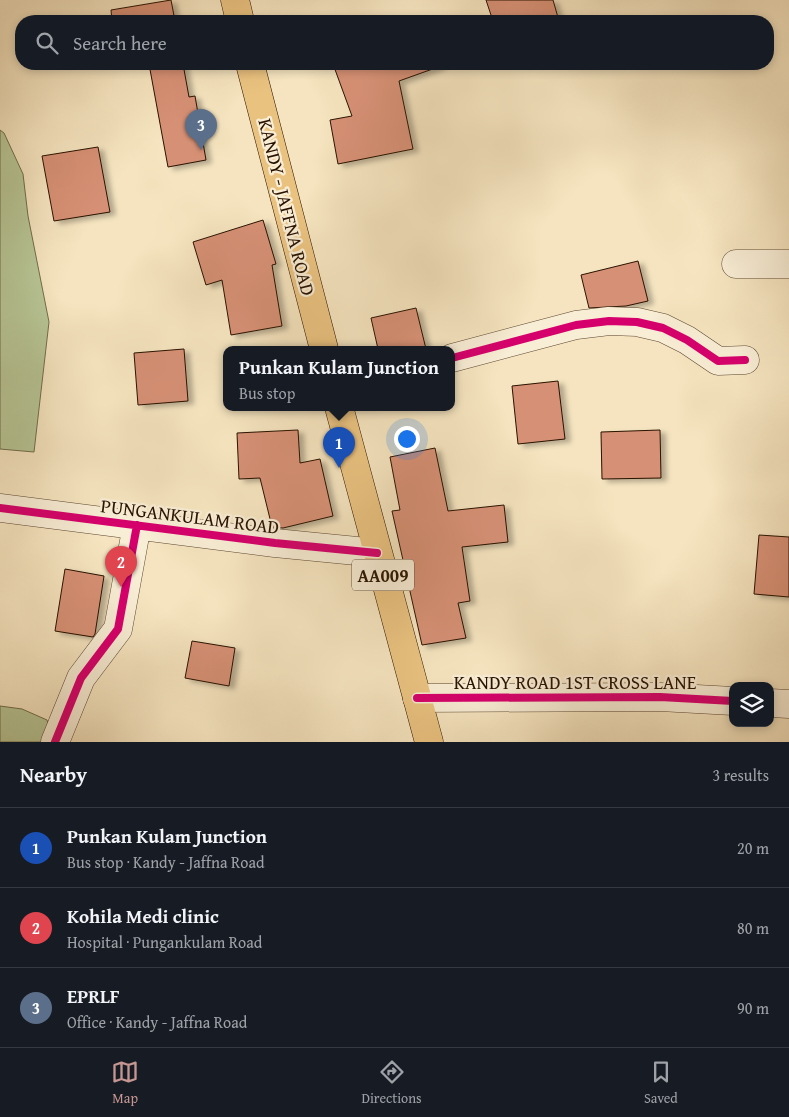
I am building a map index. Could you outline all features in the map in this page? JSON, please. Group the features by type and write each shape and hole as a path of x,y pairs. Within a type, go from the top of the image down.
{"highway":[{"name":"KANDY - JAFFNA ROAD","path":"252,70 323,346"},
{"name":"AA009","path":"340,411 429,742"}],"street":[{"path":"736,264 789,264"},
{"path":"455,357 576,325 609,321 637,322 663,328 687,340 718,361 744,360"},
{"name":"PUNGANKULAM ROAD","path":"0,508 275,543 377,553"},
{"path":"54,742 81,678 118,629 137,525"},
{"name":"KANDY ROAD 1ST CROSS LANE","path":"417,698 660,697 729,701"},
{"path":"774,703 789,704"}],"green space":[{"path":"0,130 4,133 23,174 28,216 49,322 34,452 0,449"},
{"path":"0,706 22,709 47,720 54,742 0,742"}],"building":[{"path":"171,0 174,15 111,15 111,10"},
{"path":"486,0 553,0 557,15 491,15"},
{"path":"150,70 184,70 189,97 195,96 206,160 168,167"},
{"path":"335,70 430,70 399,81 413,149 338,164 330,120 352,116"},
{"path":"98,147 110,212 54,221 42,156"},
{"path":"263,220 276,264 272,265 282,326 231,335 222,280 206,285 193,242"},
{"path":"638,261 648,301 626,306 589,308 581,275"},
{"path":"416,308 425,346 377,346 371,318"},
{"path":"184,349 188,401 138,405 134,353"},
{"path":"558,381 565,439 518,444 512,386"},
{"path":"298,430 300,463 320,459 333,516 283,528 272,527 260,478 239,479 237,433"},
{"path":"660,430 661,478 602,479 601,432"},
{"path":"435,448 448,511 504,505 508,542 462,547 470,601 458,603 466,638 422,645 392,511 400,510 390,457"},
{"path":"759,535 789,537 789,597 754,594"},
{"path":"65,569 104,576 93,637 55,631"},
{"path":"192,641 235,648 229,686 185,678"}],"cycle path":[{"path":"455,357 576,325 609,321 637,322 663,328 687,340 718,361 745,360"},
{"path":"0,508 275,543 377,553"},
{"path":"55,742 81,678 118,629 137,525"},
{"path":"417,698 660,697 729,701"}],"place":[{"name":"EPRLF","path":"201,150"},
{"name":"Punkan Kulam Junction","path":"339,468"},
{"name":"Kohila Medi clinic","path":"121,587"}]}
